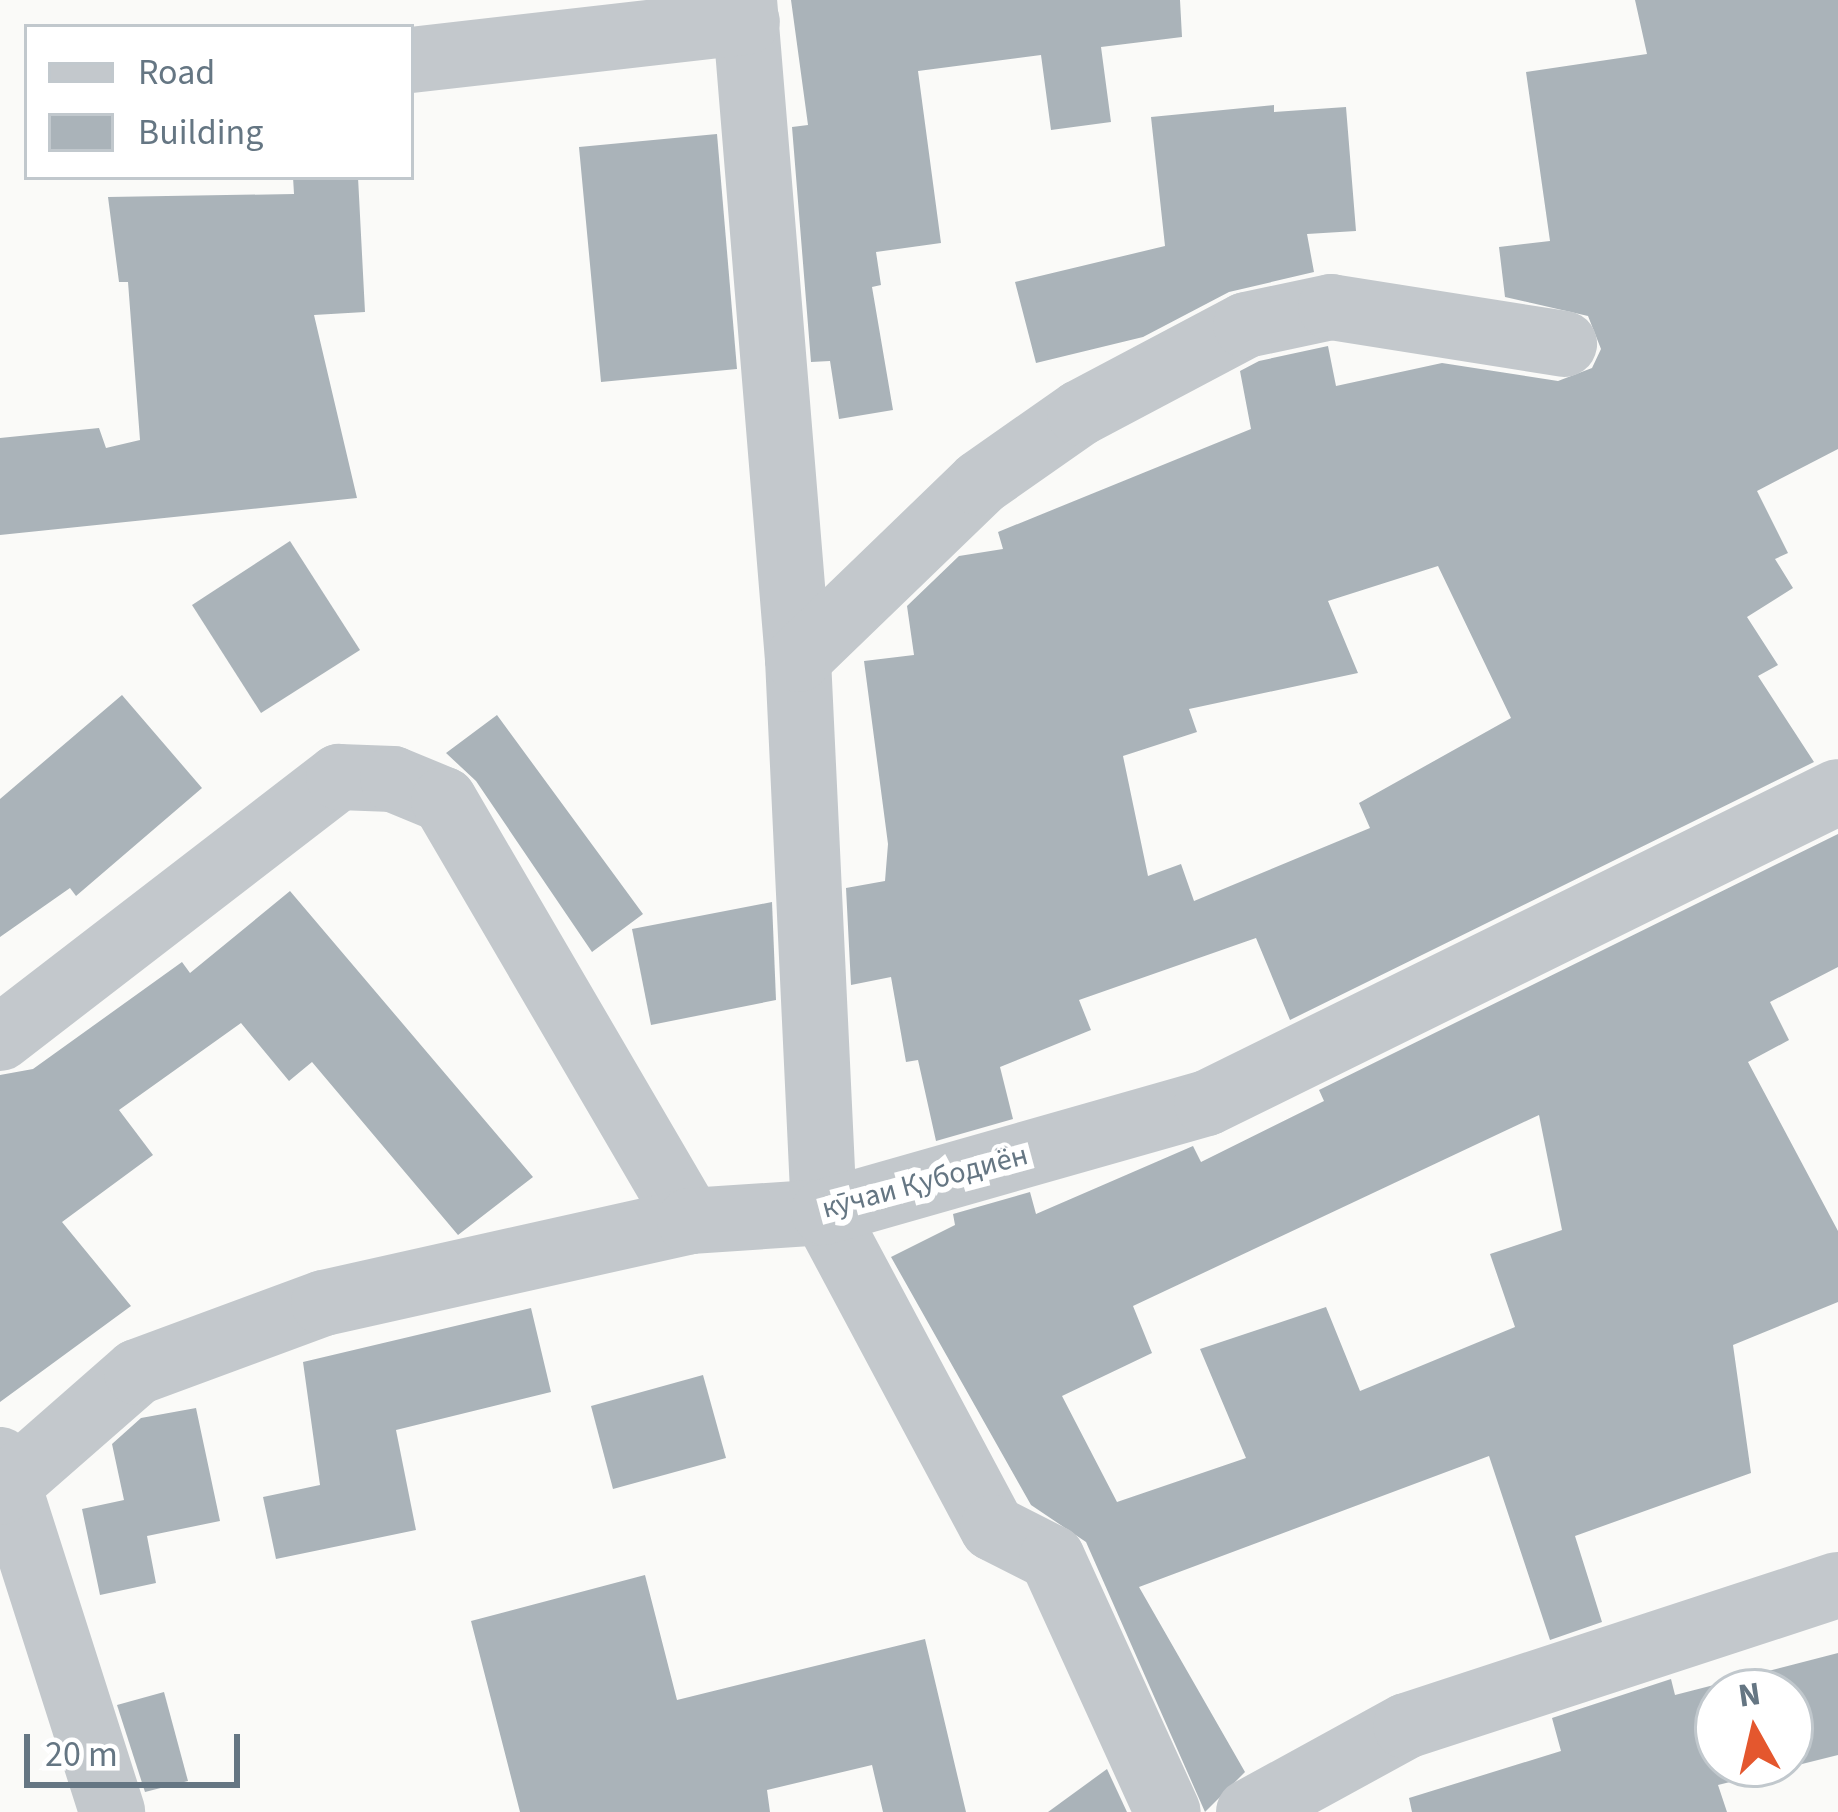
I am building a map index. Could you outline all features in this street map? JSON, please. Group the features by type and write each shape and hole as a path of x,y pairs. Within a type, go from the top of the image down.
{"street":[{"path":"414,60 746,11 798,659 824,1212 993,1528 1052,1558 1168,1812"},
{"path":"798,659 980,483 1080,413 1246,325 1331,307 1564,344"},
{"path":"0,1038 339,777 393,779 444,800 690,1221"},
{"name":"кӯчаи Қубодиён","path":"4,1478 137,1372 324,1303 690,1221 824,1212 1207,1102 1838,792"},
{"path":"4,1478 112,1812"},
{"path":"1249,1812 1406,1726 1838,1585"}],"building":[{"path":"791,0 1180,0 1182,37 1101,47 1111,122 1051,130 1041,55 918,71 941,243 876,252 881,285 872,287 893,410 839,419 830,361 811,362 792,127 808,125"},
{"path":"1635,0 1838,0 1838,449 1757,491 1788,553 1775,559 1793,588 1747,617 1778,665 1758,676 1814,762 1290,1020 1256,938 1079,1000 1091,1030 1000,1067 1013,1119 936,1141 918,1060 906,1062 891,977 851,985 846,888 885,881 888,844 864,661 914,655 907,606 959,556 1003,549 998,532 1251,429 1240,371 1259,361 1328,346 1336,386 1442,363 1558,381 1592,368 1601,349 1588,316 1505,297 1499,247 1550,241 1526,72 1647,54","holes":["1438,566 1511,718 1359,803 1370,828 1194,901 1181,864 1148,876 1123,756 1197,732 1189,709 1358,673 1328,601"]},
{"path":"1274,105 1274,112 1346,107 1356,231 1307,234 1314,272 1229,292 1143,337 1036,363 1015,282 1165,246 1151,117"},
{"path":"717,134 737,369 601,382 579,147"},
{"path":"293,180 358,180 365,312 314,315 357,498 0,535 0,438 99,428 106,448 140,440 128,282 119,282 108,197 294,194"},
{"path":"290,541 360,650 261,713 192,605"},
{"path":"122,695 202,788 76,896 70,888 0,937 0,799"},
{"path":"497,715 643,914 592,952 476,781 446,753"},
{"path":"1838,834 1838,967 1770,1002 1789,1040 1748,1062 1838,1231 1838,1302 1733,1345 1751,1473 1575,1536 1602,1622 1550,1640 1489,1456 1139,1587 1245,1772 1205,1812 1086,1542 1031,1505 891,1257 955,1225 953,1214 1030,1192 1036,1214 1193,1146 1201,1162 1324,1101 1319,1090","holes":["1539,1115 1562,1230 1490,1254 1515,1327 1360,1391 1326,1307 1200,1349 1246,1458 1117,1502 1062,1396 1152,1353 1133,1306"]},
{"path":"290,891 533,1177 458,1235 312,1062 289,1081 241,1023 119,1110 153,1155 62,1222 131,1306 0,1402 0,1075 33,1069 182,962 190,973"},
{"path":"772,902 776,1000 651,1025 632,929"},
{"path":"531,1308 551,1392 396,1430 416,1530 276,1559 263,1497 320,1485 303,1362"},
{"path":"703,1375 726,1458 613,1489 591,1406"},
{"path":"196,1408 220,1521 147,1536 156,1583 100,1595 82,1509 124,1500 112,1444 141,1418"},
{"path":"645,1575 677,1700 925,1639 966,1812 883,1812 872,1765 767,1790 770,1812 520,1812 471,1621"},
{"path":"1838,1653 1838,1755 1814,1761 1814,1668 1780,1668"},
{"path":"1671,1679 1675,1695 1694,1690 1694,1788 1719,1788 1727,1812 1412,1812 1409,1798 1561,1751 1552,1718"},
{"path":"164,1692 188,1781 145,1792 117,1705"},
{"path":"1107,1769 1127,1812 1048,1812"}]}
